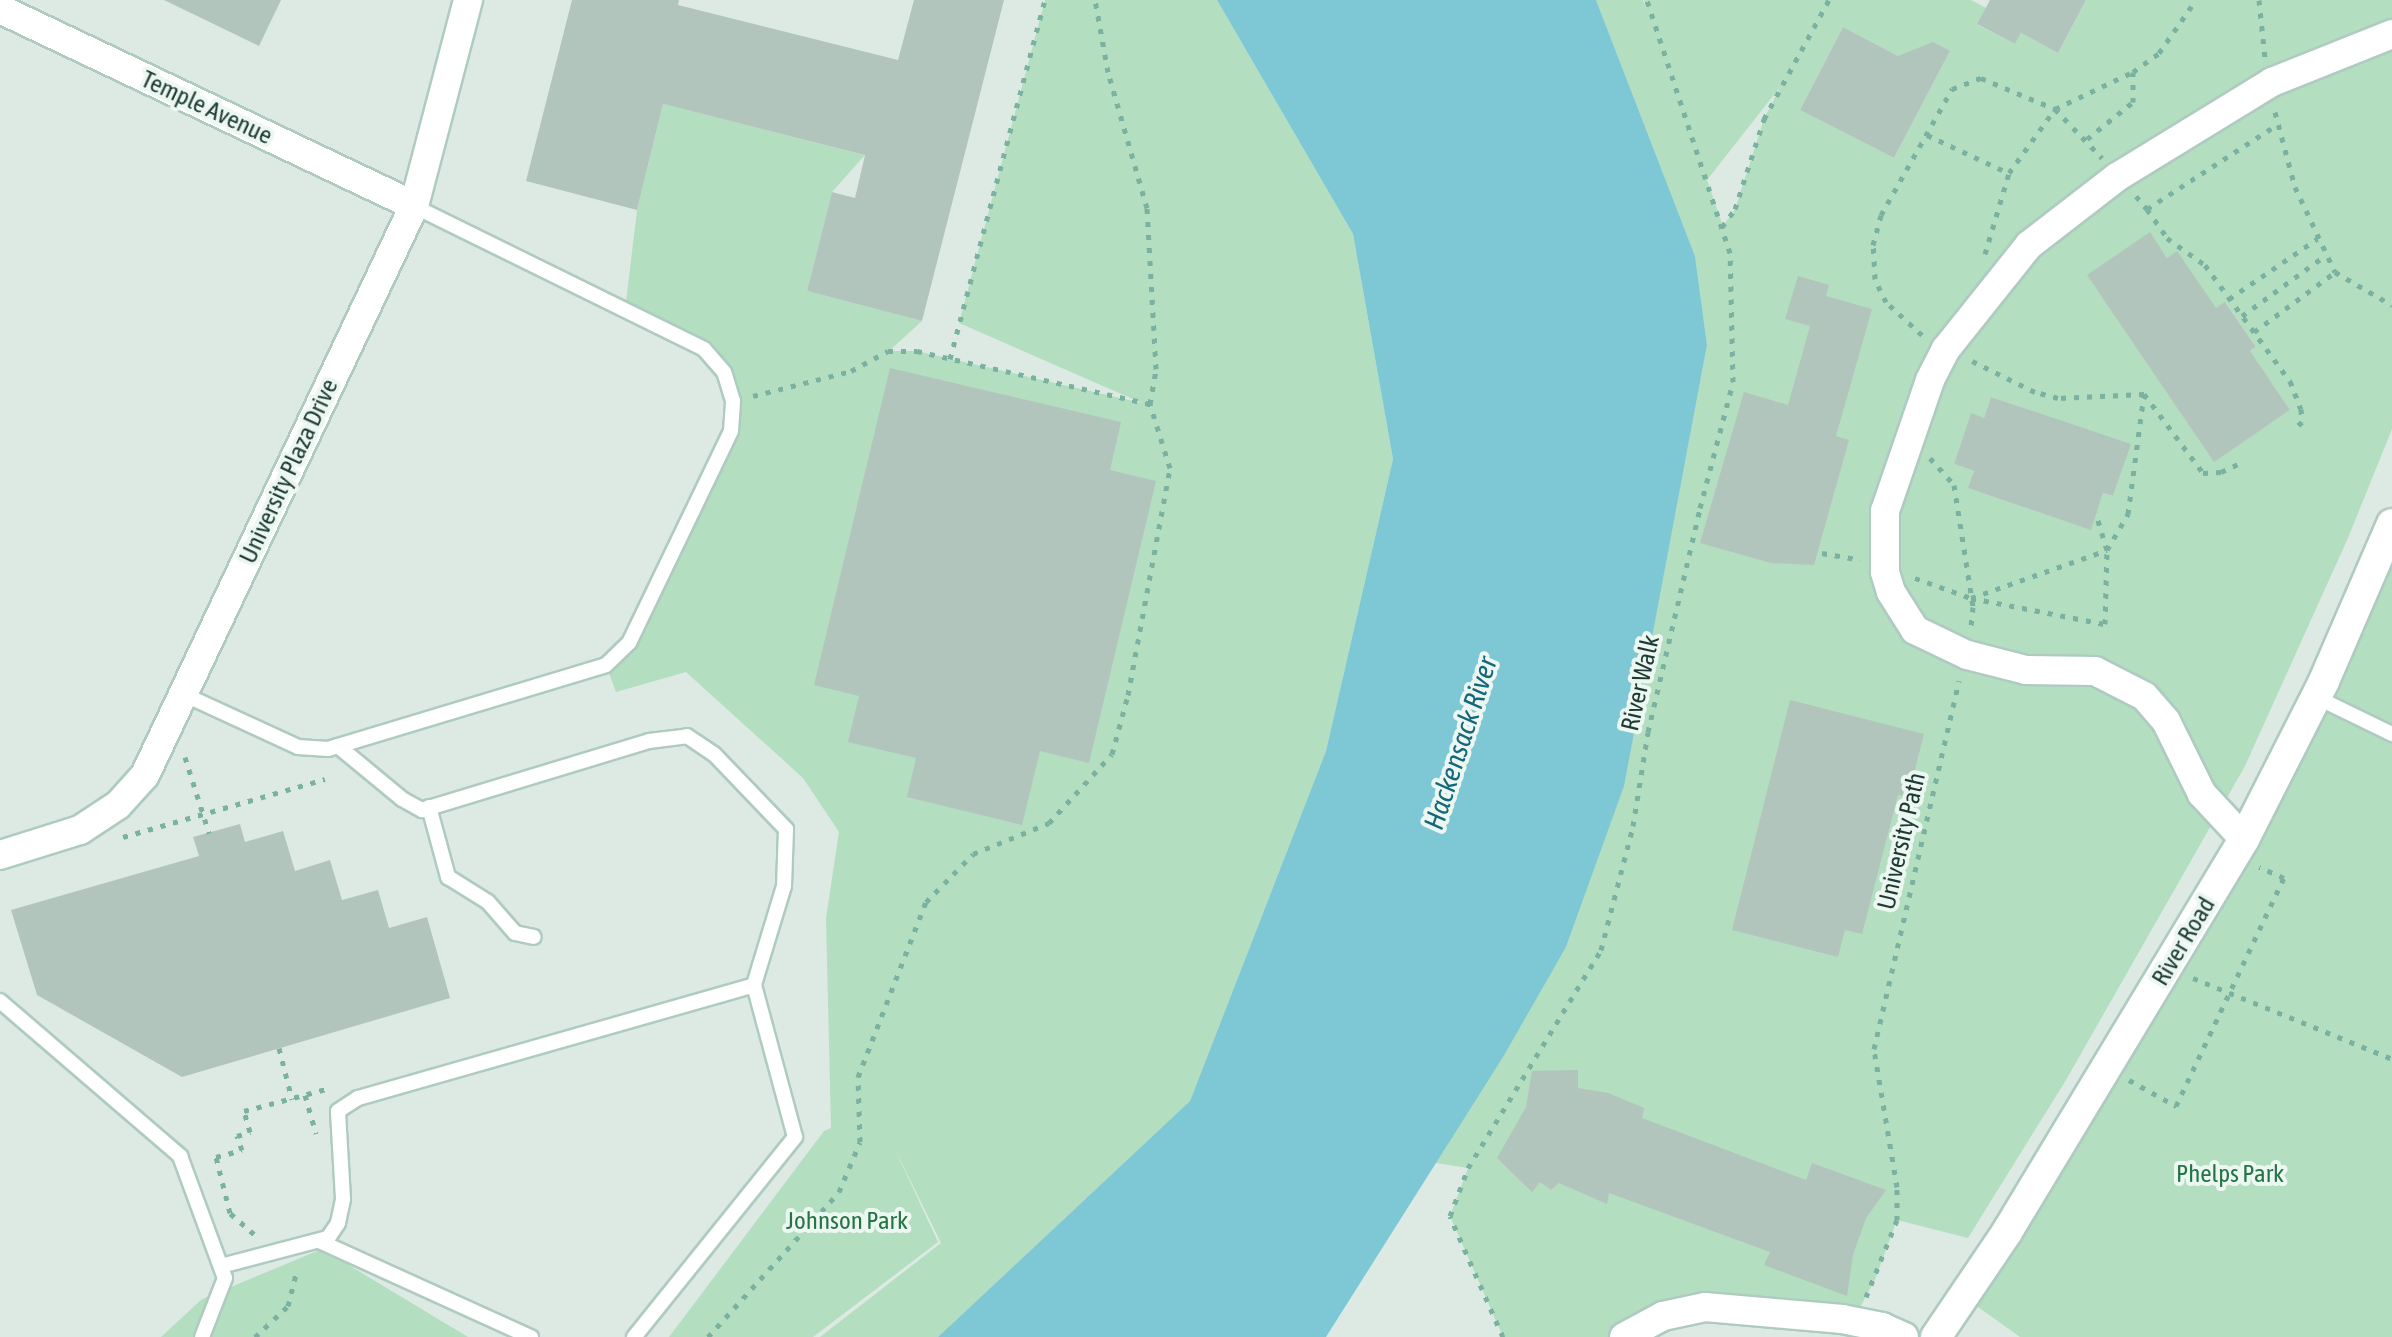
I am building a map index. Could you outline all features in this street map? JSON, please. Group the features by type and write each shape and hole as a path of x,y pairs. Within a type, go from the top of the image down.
{"main road":[{"name":"River Road","path":"1936,1337 2007,1232 2238,847 2316,697 2392,524"}],"street":[{"name":"University Plaza Drive","path":"0,854 80,830 118,805 144,775 414,206 468,0"},
{"name":"Temple Avenue","path":"0,9 414,206"},
{"path":"2238,847 2202,794 2166,721 2144,696 2095,671 2026,670 1966,655 1915,630 1873,564 1885,510 1930,380 1958,354 2030,245 2117,177 2272,82 2392,34"},
{"path":"1624,1337 1662,1316 1705,1307 1854,1321 1904,1337"}],"lane":[{"path":"182,694 298,748 338,746 606,666 630,642 731,431 733,400 724,372 704,349 414,206"},
{"path":"2316,697 2392,734"},
{"path":"338,746 402,799 422,810 648,741 687,736 714,754 786,829 784,886 754,985 795,1137 634,1337"},
{"path":"429,808 448,877 488,902 515,933 534,937"},
{"path":"220,1266 328,1238 338,1223 344,1198 338,1111 358,1098 754,985"},
{"path":"0,1001 180,1156 225,1278 202,1337"},
{"path":"319,1241 532,1337"}],"path":[{"path":"950,359 1045,0"},
{"path":"708,1337 839,1192 860,1142 858,1076 926,902 973,854 1050,823 1112,754 1128,696 1170,468 1150,404 1156,369 1148,208 1108,72 1094,0"},
{"name":"River Walk","path":"1504,1337 1450,1216 1468,1168 1602,950 1633,826 1648,732 1733,382 1730,253 1647,0"},
{"path":"1722,227 1735,208 1764,119 1829,0"},
{"path":"1982,265 2009,173 2055,110 2133,72 2158,53 2196,0"},
{"path":"2259,0 2278,124 2295,187 2335,272 2392,304"},
{"path":"2086,138 2132,102 2133,72"},
{"path":"2144,394 2058,398 2035,392 1906,325 1886,302 1876,278 1873,245 1881,215 1952,90 1981,78 2055,110 2086,138 2147,208 2167,238 2205,265 2254,332 2299,395 2302,422 2294,429"},
{"path":"2147,208 2278,124"},
{"path":"1927,135 2009,173"},
{"path":"2229,298 2318,238"},
{"path":"2242,316 2326,255"},
{"path":"2254,332 2335,272"},
{"path":"733,400 851,370 888,351 917,351 1150,404"},
{"path":"1958,354 1961,375"},
{"path":"2144,394 2203,473 2221,472 2242,462"},
{"path":"1971,598 2107,550 2128,514 2144,394"},
{"name":"University Path","path":"1854,1321 1876,1277 1897,1220 1897,1187 1874,1049 1966,655 1971,598 1954,485 1929,457 1929,446"},
{"path":"1873,564 1971,598 2105,624 2107,550 2096,514"},
{"path":"179,740 208,833"},
{"path":"111,840 325,779"},
{"path":"2106,1068 2176,1106 2284,878 2238,847"},
{"path":"2167,968 2392,1060"},
{"path":"279,1048 292,1098"},
{"path":"262,1236 242,1228 230,1213 216,1157 242,1150 237,1136 250,1132 244,1111 326,1090"},
{"path":"305,1095 320,1148"},
{"path":"255,1337 288,1306 296,1274"},
{"path":"263,1330 270,1337"}],"green space":[{"name":"Johnson Park","path":"1045,0 1217,0 1353,234 1393,459 1326,751 1190,1101 938,1337 820,1337 941,1243 893,1145 938,1242 813,1337 669,1337 824,1131 831,1128 826,918 839,832 803,778 686,672 616,692 606,665 629,642 731,431 733,401 704,349 625,311 637,210 663,104 865,155 832,192 807,291 922,321 889,351 917,351 1142,403 959,323"},
{"path":"1596,0 1643,0 1647,10 1644,0 1971,0 1986,8 1978,25 2015,44 2021,33 2058,53 2086,0 2392,0 2392,429 2348,538 2245,766 2066,1080 1968,1238 1897,1220 1876,1277 1853,1321 1705,1307 1624,1337 1503,1337 1450,1216 1468,1168 1436,1163 1566,947 1623,787 1707,345 1695,256","holes":["1843,27 1898,56 1950,51 1894,158 1800,110","1780,87 1764,119 1735,209 1723,226 1707,180","2150,233 2167,258 2177,252 2207,315 2226,303 2256,347 2241,358 2261,388 2271,382 2290,410 2214,461","1991,397 2130,445 2113,496 2103,493 2091,529 1969,488 1974,471 1954,464 1971,414 1984,418"]},
{"name":"Phelps Park","path":"2392,524 2392,1337 2020,1337 1964,1297 2244,839"},
{"path":"322,1249 468,1337 161,1337 202,1299"}],"water":[{"name":"Hackensack River","path":"1217,0 1596,0 1695,256 1707,345 1624,786 1566,947 1503,1057 1326,1337 938,1337 1190,1101 1326,751 1393,459 1353,234"}],"building":[{"path":"164,0 281,0 259,46"},
{"path":"572,0 679,0 678,5 898,60 914,0 1004,0 922,321 807,291 832,192 855,198 865,155 663,104 637,210 526,181"},
{"path":"1990,0 2086,0 2058,53 2021,33 2015,44 1977,24"},
{"path":"1843,27 1898,56 1933,42 1950,51 1894,158 1800,110"},
{"path":"2150,232 2167,258 2177,251 2216,308 2225,302 2256,347 2250,351 2290,410 2214,462 2087,275"},
{"path":"1798,276 1829,285 1826,296 1872,309 1836,436 1849,440 1814,565 1771,563 1700,543 1744,392 1788,405 1810,326 1785,319"},
{"path":"890,368 1121,422 1110,470 1156,481 1089,763 1040,751 1022,825 907,797 916,758 848,742 859,696 814,685"},
{"path":"1991,397 2131,444 2113,496 2103,493 2091,530 1968,488 1974,471 1954,464 1971,413 1984,418"},
{"path":"1790,700 1924,734 1908,797 1898,795 1862,934 1845,930 1838,957 1732,930"},
{"path":"240,824 245,842 283,831 295,871 330,860 342,900 378,890 389,928 427,917 450,998 182,1077 37,995 11,910 199,856 193,837"},
{"path":"1578,1070 1578,1088 1608,1093 1644,1108 1642,1118 1806,1180 1812,1163 1886,1190 1866,1218 1853,1255 1847,1296 1764,1265 1770,1252 1609,1193 1607,1204 1559,1183 1551,1190 1540,1182 1532,1192 1497,1158 1526,1107 1532,1071"}]}
